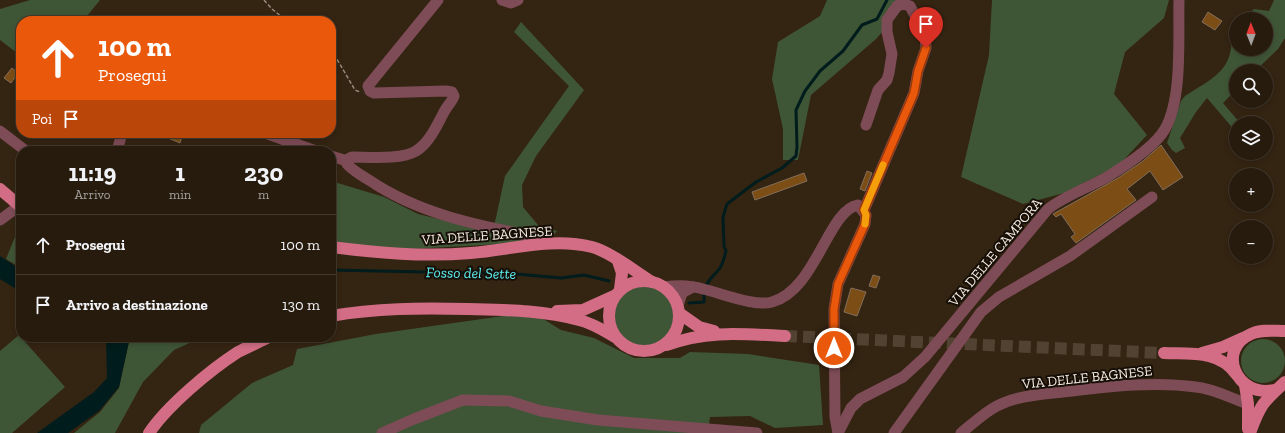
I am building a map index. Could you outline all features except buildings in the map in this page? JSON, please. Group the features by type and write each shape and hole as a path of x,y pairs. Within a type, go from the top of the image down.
{"main road":[{"path":"0,189 16,203"},
{"name":"VIA DELLE BAGNESE","path":"336,248 389,255 438,255 472,253 537,244 592,246 652,282"},
{"path":"614,337 608,314 617,293 622,273 618,261"},
{"path":"336,315 361,311 404,308 532,312 584,310 639,281 652,282 664,287 673,297 678,309 699,327 723,333"},
{"path":"664,346 676,332 678,309"},
{"path":"532,312 578,320 596,326 614,337 621,344 634,350 649,351 698,335 723,333 785,336"},
{"path":"1199,354 1230,344 1252,333 1265,331 1285,331"},
{"path":"1265,331 1279,336 1285,341"},
{"path":"1249,433 1248,404 1241,381 1233,363 1237,346 1244,338 1252,333"},
{"path":"150,433 156,423 196,385 238,352 259,342"},
{"path":"1164,353 1199,354 1219,359 1232,368 1241,381 1257,390 1274,390"},
{"path":"1249,433 1261,406 1274,390 1285,382"}],"street":[{"path":"347,161 352,157 395,157 415,152 423,145 435,129 454,96 452,92 446,91 374,93 370,91 368,86 438,0"},
{"path":"502,0 511,3 518,0"},
{"name":"VIA DELLE CAMPORA","path":"838,433 851,408 860,398 903,377 925,357 1048,209 1056,203 1108,176 1158,140 1166,128 1174,102 1180,40 1179,0"},
{"path":"864,210 914,93 918,71 926,48 925,35 910,6 903,4 897,6 887,20 887,32 892,54 889,73 887,80 878,90 866,125"},
{"path":"0,131 20,146"},
{"path":"279,138 302,146"},
{"path":"336,158 347,161 351,168 389,194 411,204 469,224 527,235 533,238 537,244"},
{"path":"894,433 981,312 999,297 1070,256 1152,197"},
{"path":"664,287 697,287 761,302 771,302 780,299 806,276 846,209 858,205 864,210 866,215 865,224 838,284 834,309 835,416 838,433"},
{"path":"0,220 16,210"},
{"path":"678,309 682,293 697,287"},
{"name":"VIA DELLE BAGNESE","path":"961,433 991,410 1007,401 1120,386 1172,384 1212,390 1248,404"},
{"path":"382,433 464,400 509,400 541,411 598,420 757,433"}],"path":[{"path":"264,0 280,16"},
{"path":"336,58 355,90 361,92 370,91"}],"green space":[{"path":"30,0 100,0 87,16 16,16 16,52 0,40 0,9"},
{"path":"827,0 910,0 876,39 811,95 798,160 783,160 783,129 772,79 778,42 820,16"},
{"path":"992,0 1169,0 1164,18 1125,52 1114,94 1147,135 1119,165 1064,193 1023,204 961,177 989,55"},
{"path":"1274,0 1285,0 1285,38 1273,54 1273,12 1251,12 1254,9 1269,11"},
{"path":"521,22 584,90 536,156 522,185 523,207 538,225 557,231 552,237 536,234 517,243 412,249 357,246 336,243 336,183 384,197 418,214 488,231 495,222 505,176 569,86 514,32"},
{"path":"1229,56 1271,56 1262,64 1229,64 1229,97 1223,103 1234,116 1229,116 1229,124 1207,98 1196,112 1180,138 1185,148 1176,153 1167,143 1181,101 1185,96 1213,78 1226,64"},
{"path":"16,234 16,265 6,259"},
{"path":"644,286 660,291 665,295 669,300 674,316 669,332 665,337 660,341 644,346 628,341 623,337 619,332 614,316 619,300 623,295 628,291"},
{"path":"532,312 561,330 594,338 634,358 680,358 690,352 748,354 819,365 823,425 775,428 750,416 710,417 708,433 199,433 201,425 252,383 293,365 297,349 376,334"},
{"path":"16,338 16,342 25,342 65,387 12,433 0,433 0,351"},
{"path":"1259,339 1267,339 1279,345 1285,357 1285,365 1279,377 1267,383 1259,383 1247,377 1241,365 1241,357 1247,345"},
{"path":"129,342 192,342 174,350 143,382 115,433 74,433 100,412 119,388"}],"water":[{"path":"0,256 16,267 16,289 0,279"},
{"path":"106,342 129,342 119,387 99,411 68,433 37,433 94,392 107,378"}],"waterway":[{"name":"Fosso del Sette","path":"706,287 710,279 720,268 725,255 726,250 724,247 723,217 727,204 756,182 782,168 796,156 796,110 805,91 820,71 843,51 862,25 877,19 887,0"},
{"name":"Fosso del Sette","path":"336,270 516,274 561,278 584,275 609,281"},
{"name":"Fosso del Sette","path":"689,303 704,302 704,293"}],"tunnel":[{"path":"785,336 1164,353"}],"slow traffic":[{"path":"865,224 866,215 864,210 883,165"}],"route":[{"path":"834,348 834,309 838,284 865,224 866,215 864,210 914,93 918,71 926,48"}]}
